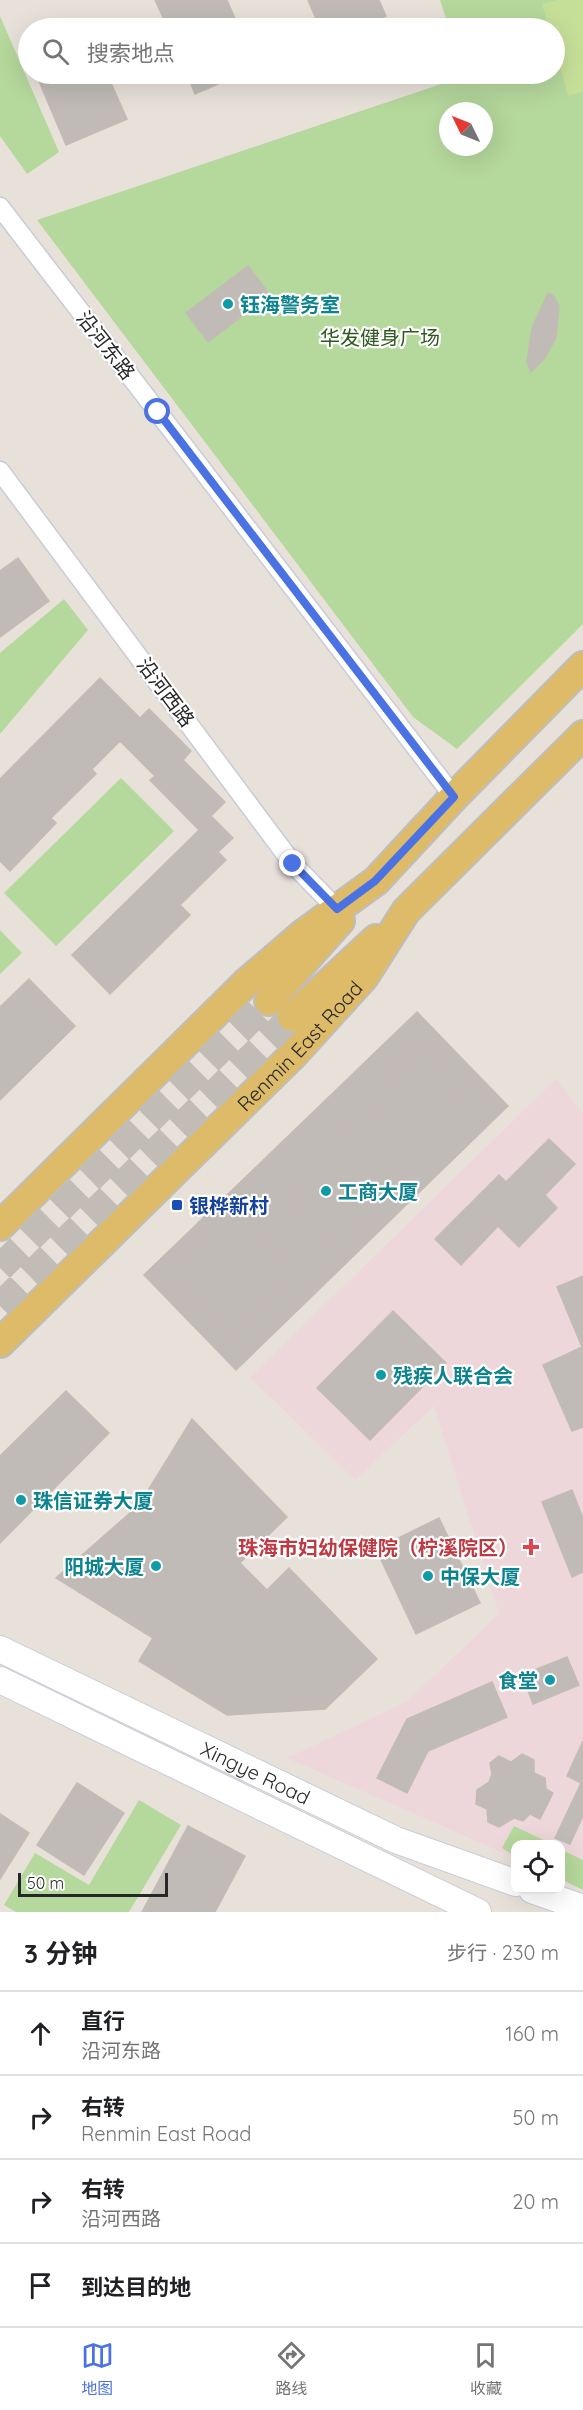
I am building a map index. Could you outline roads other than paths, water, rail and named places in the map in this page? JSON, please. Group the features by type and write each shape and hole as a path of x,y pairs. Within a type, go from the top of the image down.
{"main road":[{"path":"459,793 509,717 583,642"},
{"path":"406,911 280,1009 375,881 583,666"},
{"name":"Renmin East Road","path":"0,1343 345,1001 406,911 583,735"},
{"path":"490,830 583,761"},
{"path":"0,1226 275,956 375,881"},
{"name":"Xingye Road","path":"0,1649 396,1840 511,1881"},
{"name":"Xingye Road","path":"0,1680 478,1912"},
{"path":"543,1894 583,1908"}],"street":[{"name":"沿河东路","path":"0,207 459,793"},
{"name":"沿河西路","path":"0,471 293,864 337,909"}],"tunnel":[{"path":"0,1268 269,1001"},
{"path":"0,1306 292,1017"}],"place":[{"name":"钰海警务室","path":"228,304"},
{"name":"工商大厦","path":"326,1191"},
{"name":"银桦新村","path":"177,1205"},
{"name":"残疾人联合会","path":"381,1375"},
{"name":"珠信证券大厦","path":"21,1500"},
{"name":"珠海市妇幼保健院（柠溪院区）","path":"531,1547"},
{"name":"阳城大厦","path":"156,1566"},
{"name":"中保大厦","path":"428,1576"},
{"name":"食堂","path":"550,1680"}],"park label":[{"name":"华发健身广场","path":"380,337"}]}
